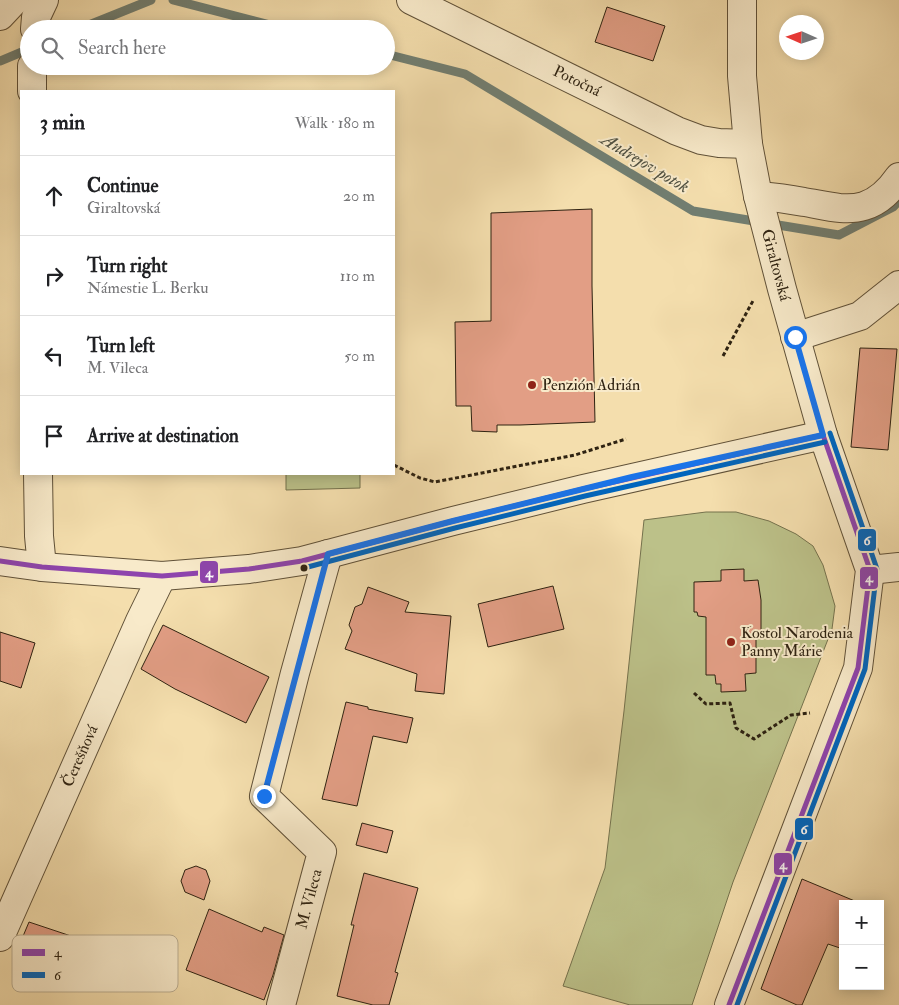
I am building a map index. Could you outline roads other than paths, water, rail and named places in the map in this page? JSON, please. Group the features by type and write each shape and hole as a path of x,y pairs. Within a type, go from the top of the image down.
{"street":[{"path":"0,16 15,0"},
{"name":"Potočná","path":"411,0 677,132 701,140 748,144"},
{"name":"Giraltovská","path":"729,1005 858,668 870,570 823,435 758,196 748,144 742,76 742,0"},
{"path":"758,196 777,197 843,208 864,206 880,199 899,177"},
{"path":"795,337 860,316 899,285"},
{"path":"0,561 42,567 162,576 249,569 302,561 453,521 632,477 823,435"},
{"path":"38,475 39,536 42,567"},
{"name":"M. Vileca","path":"281,1005 322,852 264,796 328,554"},
{"path":"870,570 899,567"},
{"name":"Čerešňová","path":"0,937 162,576"}],"waterway":[{"name":"Andrejov potok","path":"101,20 151,0"},
{"name":"Andrejov potok","path":"173,0 251,20"},
{"name":"Andrejov potok","path":"0,61 20,53"},
{"name":"Andrejov potok","path":"395,56 465,74 693,211 839,235 893,207 899,201"}],"place":[{"name":"Penzión Adrián","path":"532,385"},
{"name":"Kostol Narodenia Panny Márie","path":"731,642"}]}
